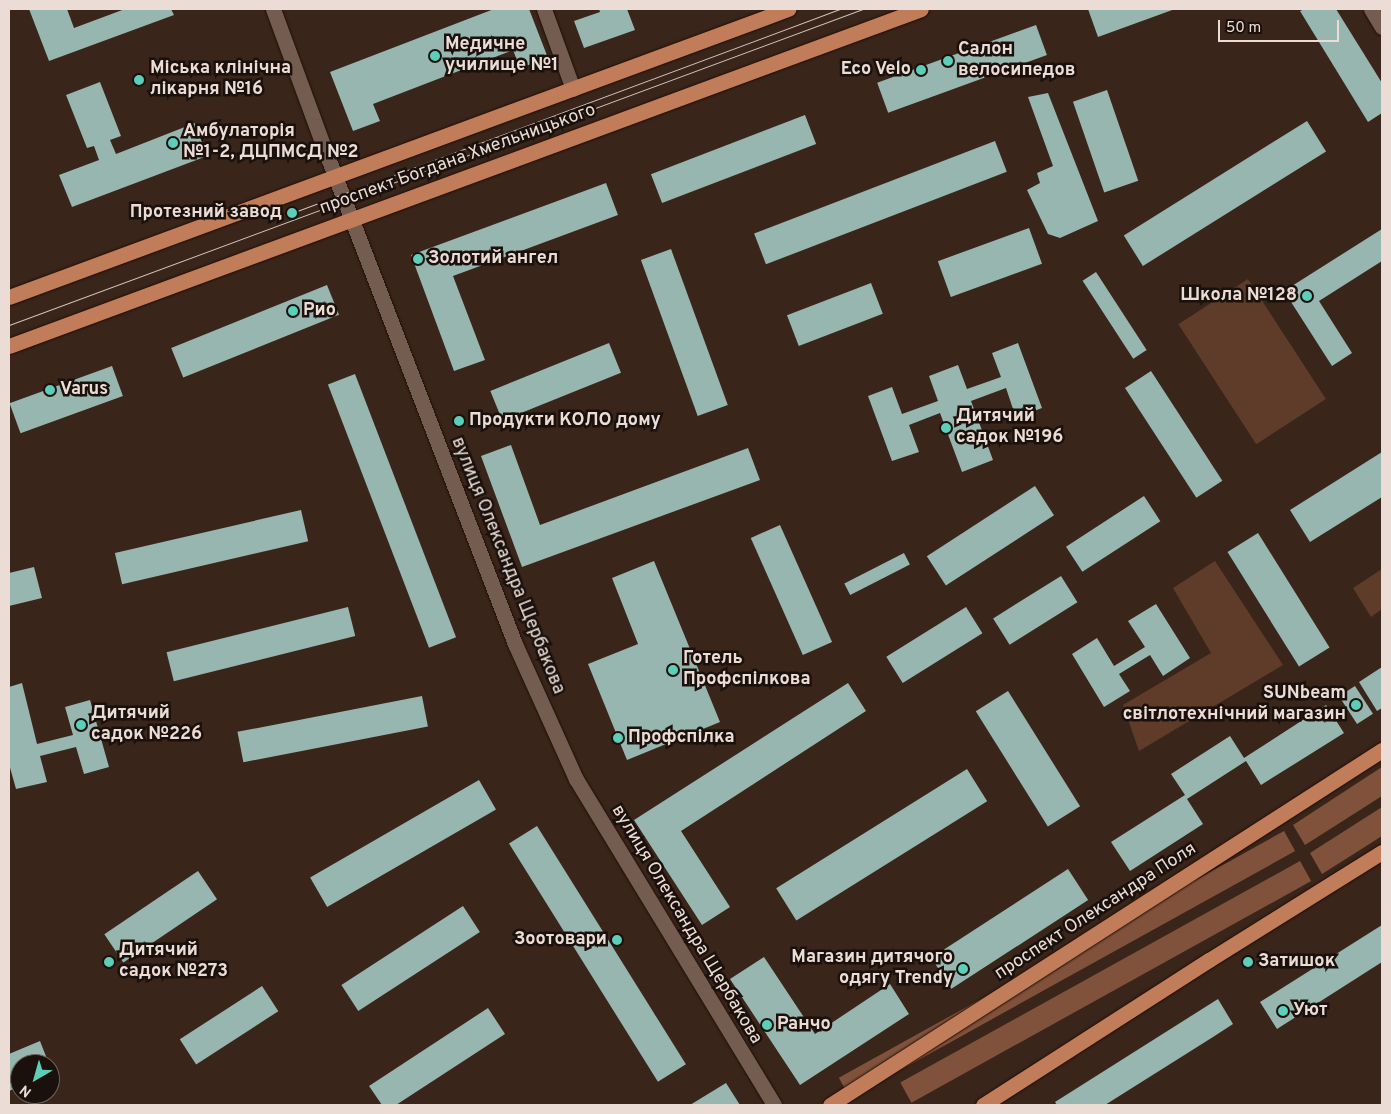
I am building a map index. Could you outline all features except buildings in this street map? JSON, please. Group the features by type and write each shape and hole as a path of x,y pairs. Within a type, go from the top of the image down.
{"main road":[{"name":"проспект Богдана Хмельницького","path":"9,297 788,9"},
{"name":"проспект Богдана Хмельницького","path":"9,346 921,9"},
{"name":"проспект Олександра Поля","path":"830,1105 1382,750"},
{"path":"983,1105 1382,852"}],"street":[{"name":"вулиця Олександра Щербакова","path":"273,9 335,176 515,644 576,779 774,1105"},
{"path":"544,9 573,89"},
{"path":"1371,9 1382,27"}],"shaded area":[{"path":"1248,279 1326,399 1256,444 1178,324"},
{"path":"1215,561 1283,665 1139,751 1123,705 1211,653 1173,588"},
{"path":"1382,569 1382,609 1371,617 1353,588"},
{"path":"1382,767 1382,796 1305,845 1293,825"},
{"path":"1382,807 1382,836 1322,874 1310,853"},
{"path":"1284,831 1295,851 850,1098 839,1078"},
{"path":"1300,861 1311,881 911,1103 900,1083"}],"tram line":[{"path":"297,211 840,9"},
{"path":"9,325 863,9"}],"place":[{"name":"Медичне училище №1","path":"435,56"},
{"name":"Салон велосипедов","path":"948,61"},
{"name":"Eco Velo","path":"921,70"},
{"name":"Міська клінічна лікарня №16","path":"139,80"},
{"name":"Амбулаторія №1-2, ДЦПМСД №2","path":"173,143"},
{"name":"Протезний завод","path":"292,213"},
{"name":"Золотий ангел","path":"418,259"},
{"name":"Школа №128","path":"1307,296"},
{"name":"Рио","path":"293,311"},
{"name":"Varus","path":"50,390"},
{"name":"Продукти КОЛО дому","path":"459,421"},
{"name":"Дитячий садок №196","path":"946,428"},
{"name":"Готель Профспілкова","path":"673,670"},
{"name":"SUNbeam світлотехнічний магазин","path":"1356,705"},
{"name":"Дитячий садок №226","path":"81,725"},
{"name":"Профспілка","path":"618,738"},
{"name":"Зоотовари","path":"617,940"},
{"name":"Дитячий садок №273","path":"109,962"},
{"name":"Затишок","path":"1248,962"},
{"name":"Магазин дитячого одягу Trendy","path":"963,969"},
{"name":"Уют","path":"1283,1011"},
{"name":"Ранчо","path":"767,1025"}]}
